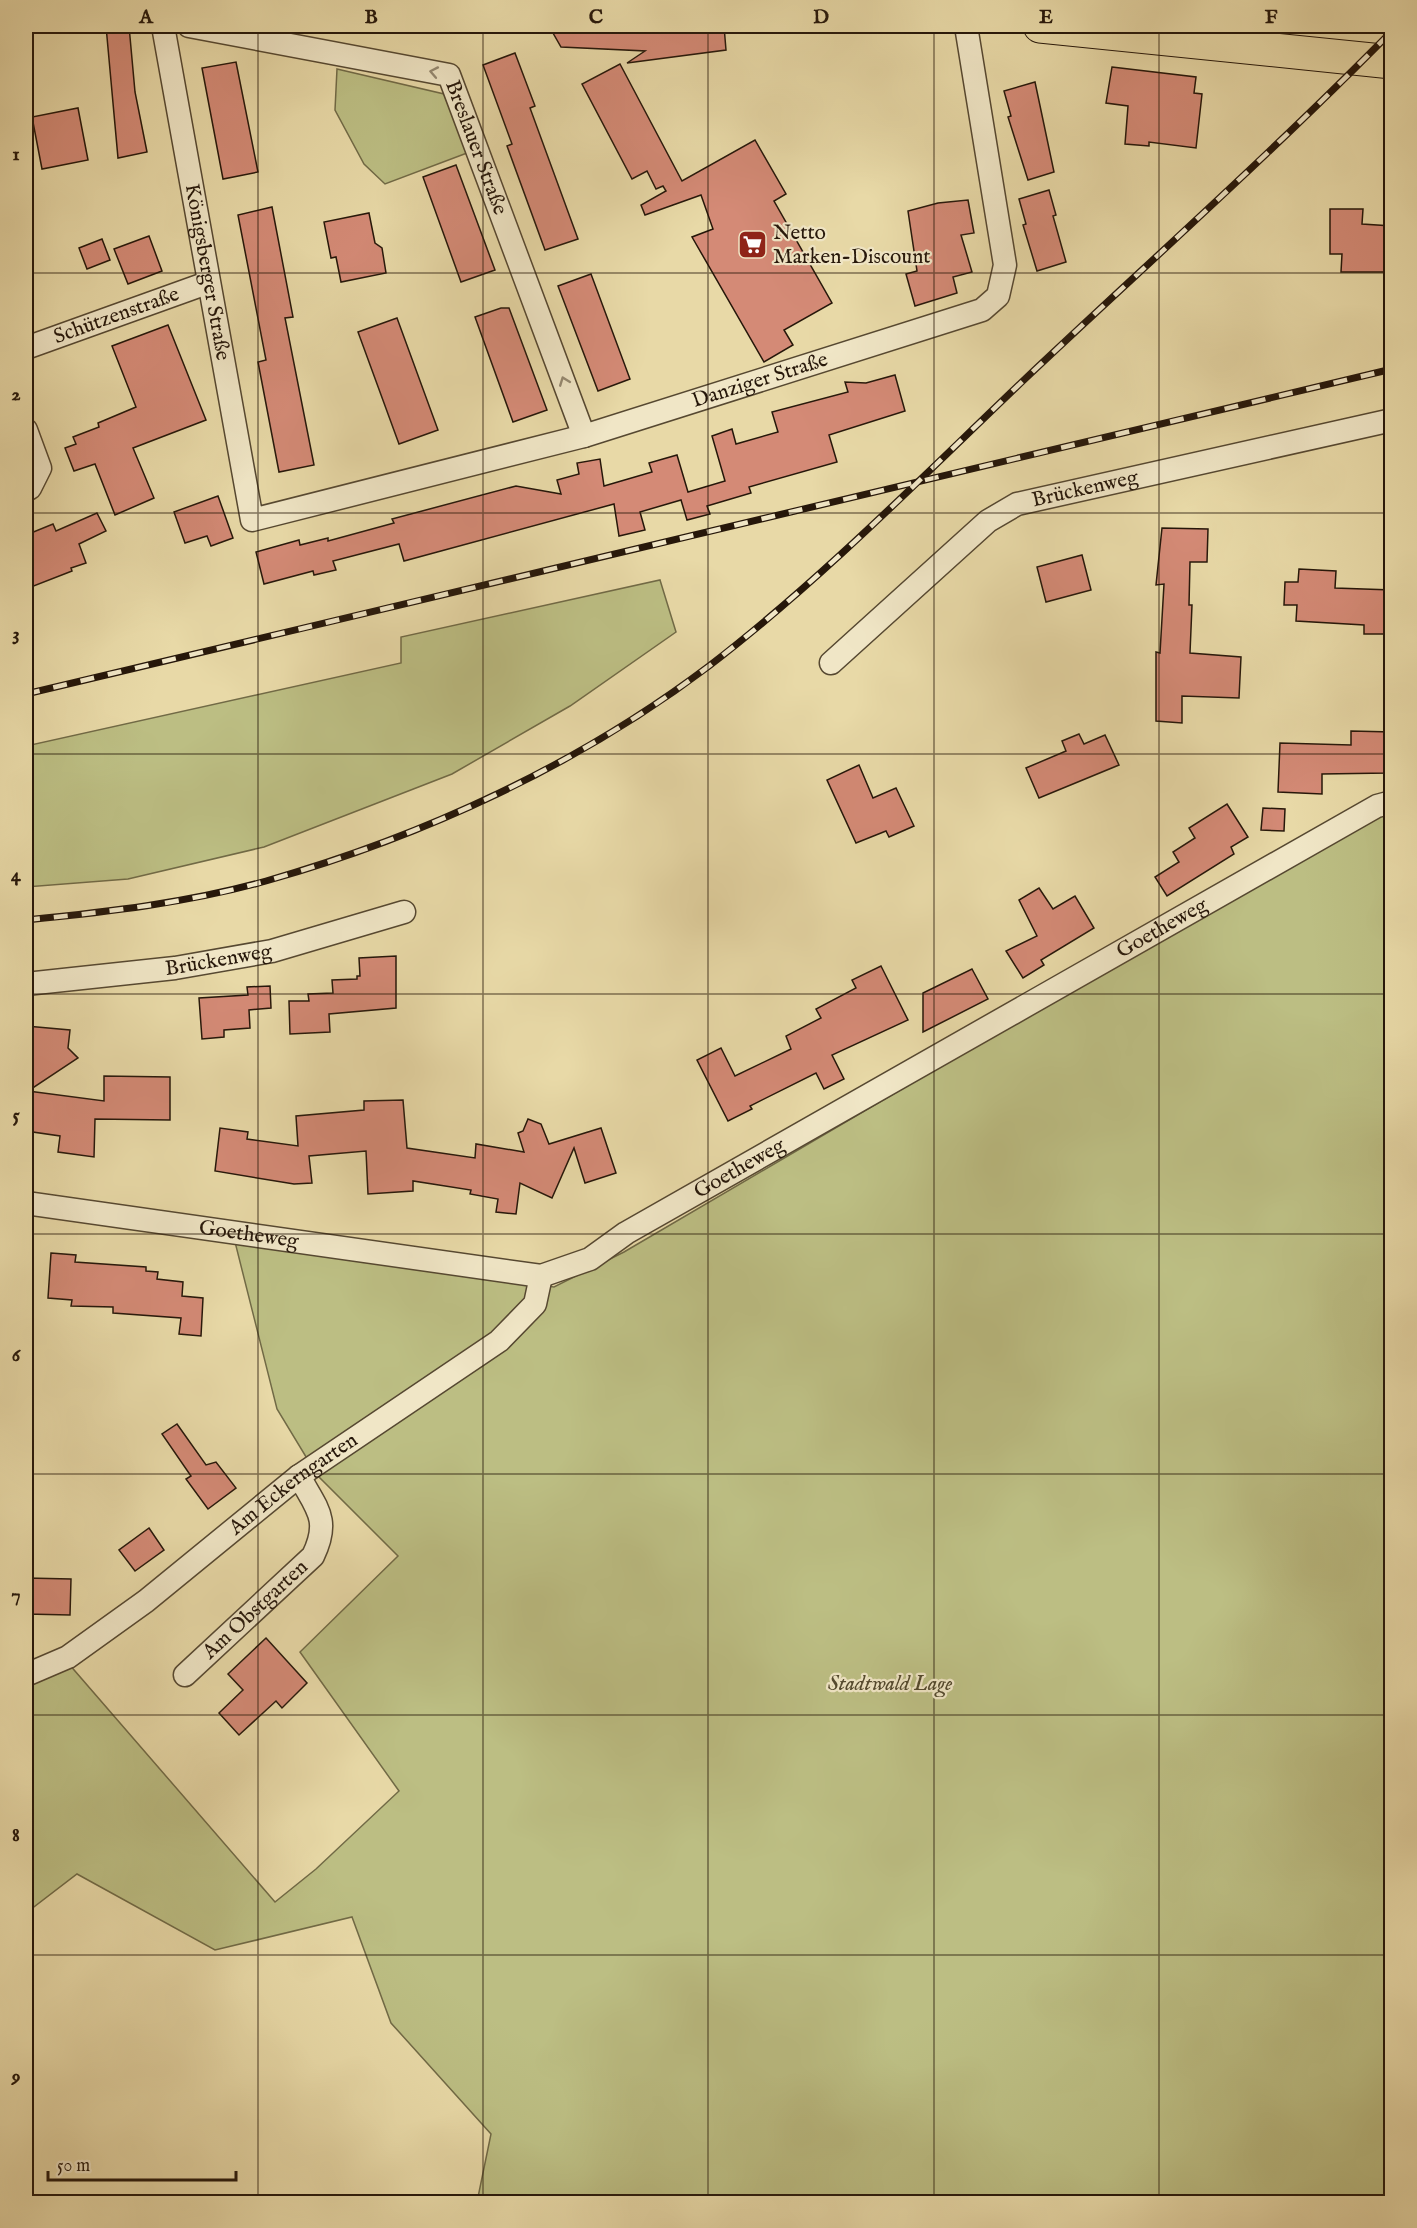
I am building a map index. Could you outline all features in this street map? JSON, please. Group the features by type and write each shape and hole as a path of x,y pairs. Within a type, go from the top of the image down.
{"main road":[{"path":"1040,26 1392,62"}],"street":[{"name":"Königsberger Straße","path":"163,26 207,283 252,520"},
{"name":"Breslauer Straße","path":"189,26 449,75 584,436"},
{"name":"Danziger Straße","path":"252,520 584,436 982,310 998,296 1005,265 966,26"},
{"name":"Schützenstraße","path":"26,348 207,283"},
{"name":"Brückenweg","path":"831,663 988,521 1017,504 1392,420"},
{"path":"26,430 40,468 30,488 26,490"},
{"name":"Goetheweg","path":"26,1203 541,1276 590,1259 626,1233 1377,806 1392,802"},
{"name":"Brückenweg","path":"26,984 175,968 272,951 404,912"},
{"name":"Am Eckerngarten","path":"26,1675 68,1657 146,1601 299,1476 499,1341 535,1304 541,1276"},
{"name":"Am Obstgarten","path":"185,1675 313,1556 321,1540 324,1522 299,1476"}],"green space":[{"path":"337,69 444,94 467,153 385,184 364,164 335,110"},
{"path":"660,580 676,632 570,706 452,774 264,847 128,879 26,887 26,746 401,663 401,637"},
{"name":"Stadtwald Lage","path":"1391,814 1391,2202 477,2202 491,2134 391,2023 352,1917 215,1950 77,1874 26,1913 26,1681 68,1663 275,1902 316,1869 399,1791 300,1652 398,1556 317,1475 277,1409 235,1242 554,1287 624,1252 1139,950 1373,819"}],"building":[{"path":"106,26 129,26 135,92 147,152 118,158"},
{"path":"549,26 724,26 726,50 627,63 645,51 561,47"},
{"path":"515,53 535,106 530,108 578,239 545,250 507,146 512,144 483,65"},
{"path":"236,62 258,172 223,179 202,68"},
{"path":"620,64 682,181 755,140 786,194 774,201 832,303 784,330 793,345 764,362 692,237 713,229 701,195 645,215 641,205 666,191 663,186 656,189 647,171 632,179 582,84"},
{"path":"1112,67 1196,77 1194,93 1202,94 1196,148 1149,142 1149,146 1125,144 1128,106 1106,103"},
{"path":"1035,82 1054,172 1028,180 1008,117 1011,116 1004,91"},
{"path":"78,108 88,160 42,169 32,117"},
{"path":"456,165 495,270 461,282 423,177"},
{"path":"1049,190 1056,215 1053,216 1066,262 1037,271 1023,225 1026,224 1019,199"},
{"path":"968,200 974,233 961,235 972,272 953,277 957,293 915,306 906,274 917,271 908,211 938,203"},
{"path":"272,207 293,317 285,318 314,465 279,472 258,362 266,360 238,215"},
{"path":"1330,209 1363,209 1362,224 1392,226 1392,272 1341,272 1342,254 1330,254"},
{"path":"369,213 375,243 382,248 386,273 341,282 336,257 331,258 324,222"},
{"path":"149,236 162,271 128,284 114,249"},
{"path":"102,239 110,260 87,269 79,248"},
{"path":"591,274 630,379 598,391 558,286"},
{"path":"501,308 509,308 547,410 513,422 475,317"},
{"path":"397,318 438,430 399,444 358,332"},
{"path":"168,325 206,420 133,448 154,498 115,515 95,464 74,471 65,448 76,444 73,437 99,427 98,423 136,407 112,346"},
{"path":"895,375 905,411 829,435 837,462 749,487 751,493 707,506 710,514 687,520 681,500 640,512 645,530 619,536 614,504 404,561 399,544 333,561 336,570 314,575 313,571 264,584 256,552 299,540 300,545 328,538 328,541 394,523 392,519 516,486 561,494 557,480 579,474 577,463 600,459 604,486 652,472 649,463 677,455 688,492 725,481 712,436 732,429 736,444 778,432 772,412 848,392 845,382 866,383"},
{"path":"218,496 233,538 211,546 207,536 185,543 174,512"},
{"path":"97,513 106,531 79,544 86,563 26,589 26,535 53,524 56,531"},
{"path":"1162,528 1208,529 1207,562 1190,562 1189,605 1192,605 1190,653 1241,657 1239,698 1182,696 1182,723 1156,721 1156,652 1160,653 1164,584 1156,585"},
{"path":"1082,555 1091,590 1046,602 1037,567"},
{"path":"1299,569 1336,571 1335,588 1392,590 1392,634 1364,634 1364,625 1296,621 1297,605 1284,605 1285,582 1298,582"},
{"path":"1351,731 1392,732 1388,773 1322,774 1322,794 1278,792 1280,743 1351,745"},
{"path":"1079,734 1084,744 1105,735 1119,765 1039,798 1026,768 1066,751 1062,741"},
{"path":"859,765 873,798 896,788 914,826 889,837 886,831 856,843 827,780"},
{"path":"1227,804 1248,837 1231,847 1234,854 1167,896 1155,877 1179,862 1173,852 1195,838 1189,828"},
{"path":"1263,808 1285,809 1284,831 1261,830"},
{"path":"1039,888 1053,909 1075,896 1094,928 1041,960 1044,965 1023,978 1006,951 1037,936 1019,900"},
{"path":"396,956 396,1008 329,1014 330,1032 290,1034 289,1001 309,1001 308,994 333,993 332,980 357,979 357,976 360,976 359,958"},
{"path":"881,966 908,1020 832,1055 844,1079 824,1089 816,1073 750,1106 752,1109 728,1121 697,1060 721,1048 735,1076 791,1049 786,1036 821,1018 816,1009 856,988 852,980"},
{"path":"972,969 988,999 923,1032 923,993"},
{"path":"270,986 271,1008 249,1010 250,1028 224,1030 224,1037 202,1039 199,998 248,995 247,987"},
{"path":"26,1026 70,1030 68,1048 78,1058 28,1091 104,1101 104,1076 170,1077 170,1120 95,1119 94,1157 58,1152 60,1136 26,1131"},
{"path":"403,1100 407,1148 475,1158 476,1144 524,1152 518,1133 523,1131 528,1119 541,1124 549,1144 601,1128 616,1173 585,1183 574,1148 552,1198 520,1183 516,1214 496,1212 498,1199 470,1194 471,1190 413,1181 413,1191 368,1194 366,1151 309,1156 312,1183 294,1184 215,1171 220,1128 248,1132 247,1139 298,1146 296,1116 364,1110 364,1101"},
{"path":"51,1253 76,1255 75,1262 146,1267 146,1271 158,1272 157,1279 183,1282 182,1296 203,1298 201,1336 179,1334 181,1318 113,1313 113,1307 71,1306 72,1300 48,1298"},
{"path":"177,1424 206,1465 216,1462 236,1488 208,1509 186,1479 191,1476 162,1434"},
{"path":"149,1528 164,1550 135,1571 119,1550"},
{"path":"26,1578 71,1579 70,1615 26,1614"},
{"path":"266,1638 307,1683 282,1708 276,1701 239,1735 219,1713 243,1690 228,1674"}],"railway":[{"path":"26,920 177,901 237,889 325,863 441,819 498,794 553,766 659,702 751,633 832,562 1257,163 1392,31"},
{"path":"26,694 1392,369"}],"place":[{"name":"Netto Marken-Discount","path":"752,245"}]}
